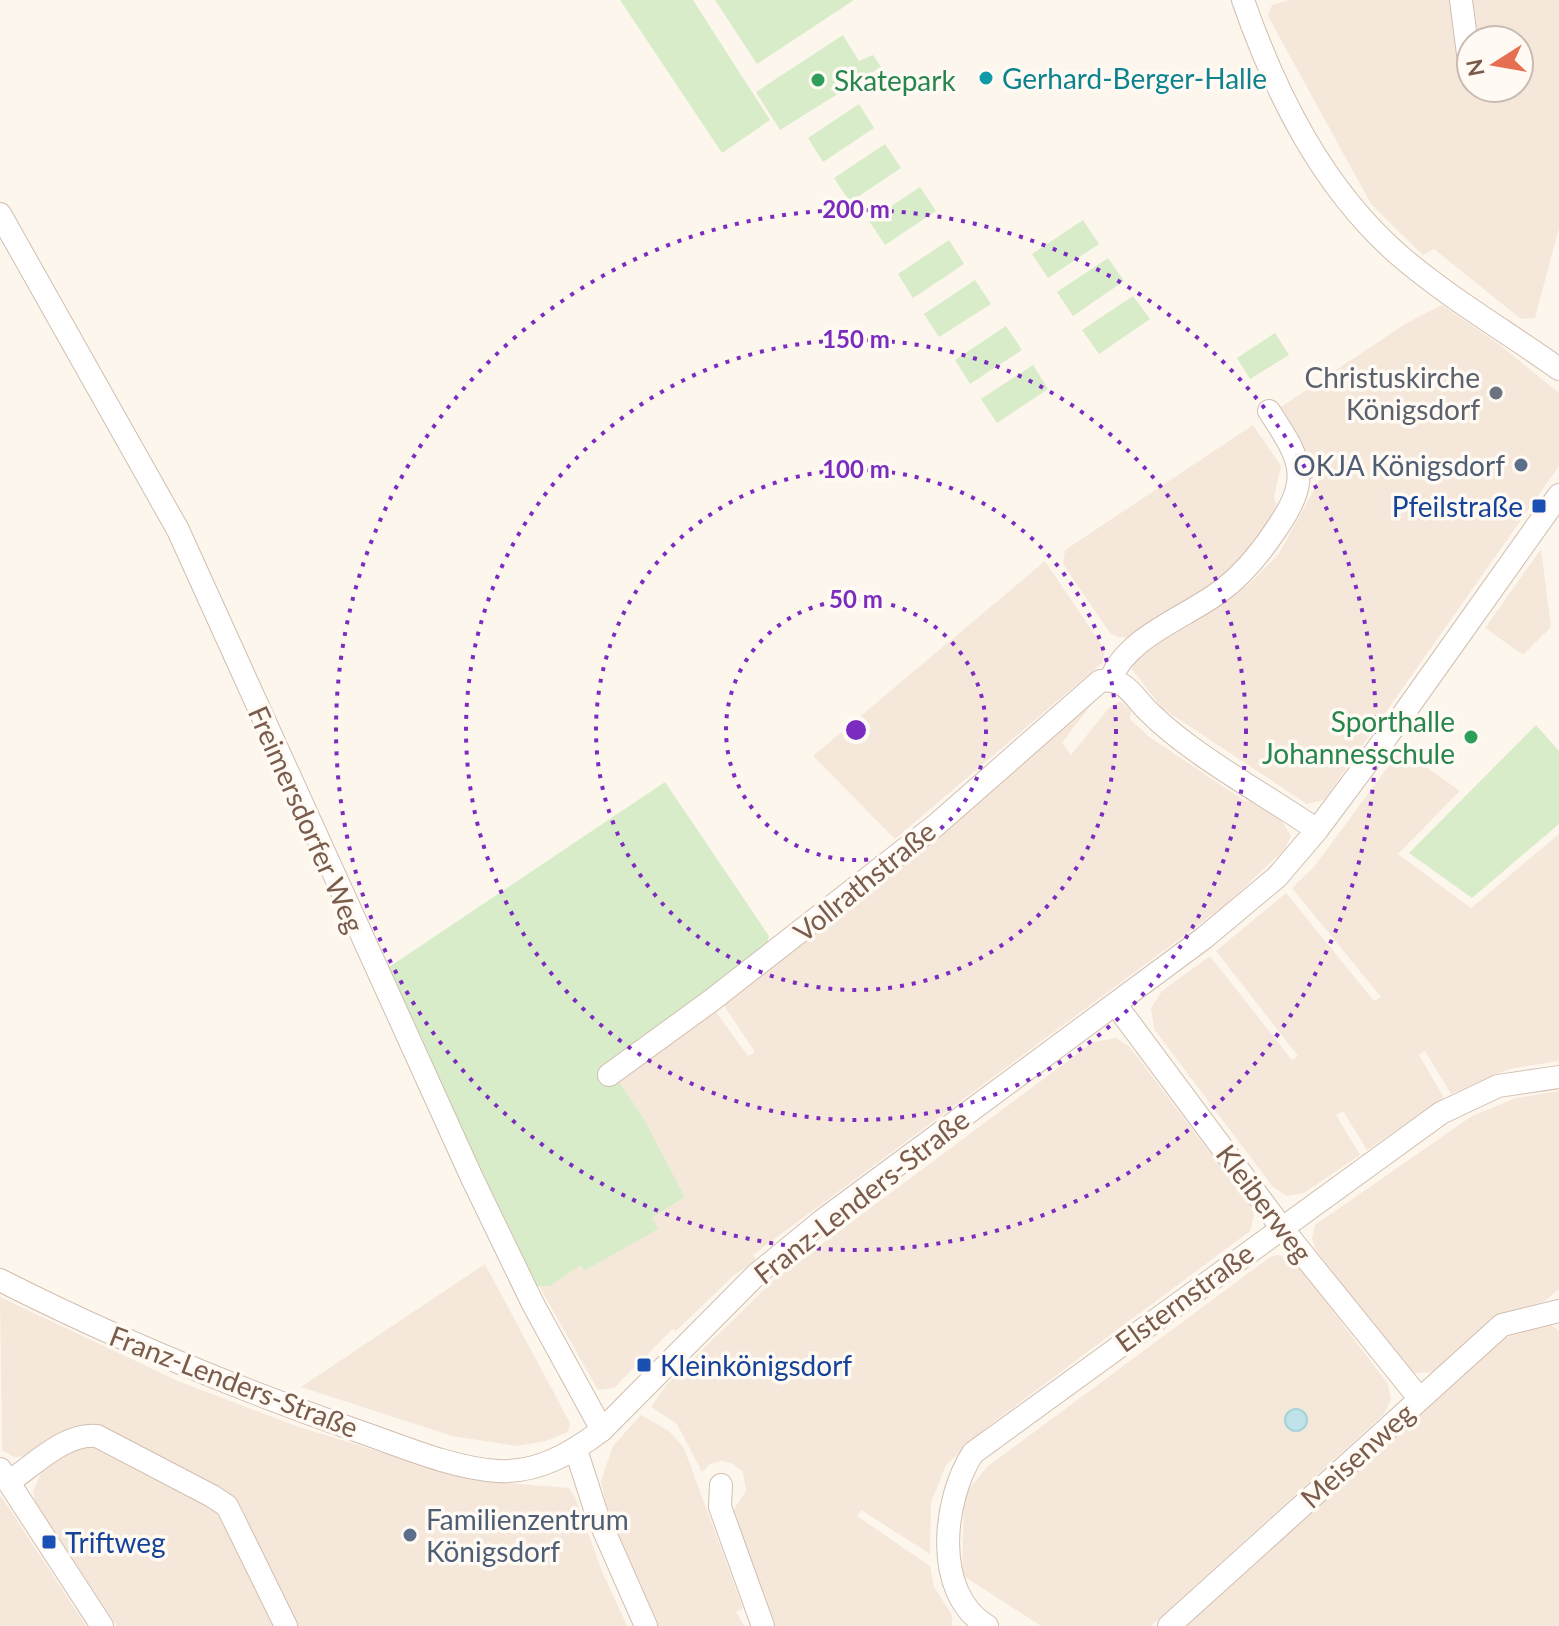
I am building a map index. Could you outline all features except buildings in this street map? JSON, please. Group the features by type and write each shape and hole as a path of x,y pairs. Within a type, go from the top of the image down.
{"street":[{"path":"1461,0 1464,24"},
{"path":"1250,2 1277,86 1306,142 1352,206 1415,268 1559,369"},
{"name":"Freimersdorfer Weg","path":"0,214 178,530 479,1192 533,1304 602,1430"},
{"name":"Vollrathstraße","path":"609,1075 745,975 927,832 1090,687 1111,679 1122,656 1221,592 1252,564 1289,511 1301,480 1292,447 1269,411"},
{"name":"Franz-Lenders-Straße","path":"0,1280 180,1364 299,1410 461,1463 497,1471 519,1469 545,1464 576,1450 602,1430 711,1316 823,1220 1116,1005 1277,877 1317,830 1559,495"},
{"path":"1111,679 1129,688 1162,725 1317,830"},
{"name":"Kleiberweg","path":"1116,1005 1281,1227 1419,1398"},
{"name":"Elsternstraße","path":"977,1624 961,1603 955,1587 950,1550 955,1490 973,1453 1441,1113 1498,1086 1559,1077"},
{"name":"Meisenweg","path":"1169,1626 1502,1325 1559,1311"},
{"path":"102,1626 5,1475 87,1434 97,1436 212,1496 232,1516 286,1626"},
{"path":"576,1450 597,1515 646,1626"},
{"path":"721,1485 720,1507 763,1626"}],"shaded area":[{"path":"1288,0 1452,0 1455,24 1455,104 1535,104 1535,24 1469,24 1465,0 1559,0 1559,228 1535,318 1521,319 1434,249 1423,255 1371,204 1268,16 1272,5"},
{"path":"1442,305 1500,345 1559,393 1559,466 1324,800 1307,804 1162,708 1132,669 1134,658 1248,585 1278,555 1320,479 1275,411 1405,324"},
{"path":"1253,425 1281,466 1274,497 1277,507 1257,542 1231,570 1134,637 1119,637 1110,633 1063,564 1065,550"},
{"path":"1541,549 1551,627 1523,655 1485,628"},
{"path":"1045,561 1105,650 1103,662 895,839 813,756"},
{"path":"1120,701 1131,711 1130,719 1148,736 1245,801 1252,800 1281,819 1291,836 1284,850 1224,906 753,1255 756,1260 733,1276 676,1331 673,1329 614,1388 598,1390 539,1286 550,1286 581,1265 585,1270 657,1229 652,1218 685,1197 643,1117 616,1077 713,1008 748,1056 755,1052 723,1004 909,860 1091,705 1062,743 1071,755 1108,709"},
{"path":"1401,749 1460,791 1398,854 1471,908 1559,834 1559,1061 1509,1069 1451,1094 1425,1051 1419,1055 1444,1098 1367,1150 1343,1111 1336,1115 1360,1155 1304,1193 1287,1196 1273,1187 1154,1029 1151,1008 1162,991 1210,956 1292,1060 1298,1056 1216,951 1286,893 1374,1001 1381,997 1292,888 1314,867"},
{"path":"1116,1038 1129,1046 1249,1204 1254,1215 1250,1231 995,1421 946,1465 931,1503 930,1554 861,1510 857,1516 930,1566 934,1587 952,1615 952,1626 774,1626 732,1512 746,1491 743,1472 733,1464 722,1461 710,1464 702,1472 677,1424 651,1407 667,1384 775,1279 1093,1042"},
{"path":"1559,1091 1559,1289 1545,1301 1500,1316 1434,1372 1415,1373 1404,1366 1316,1250 1312,1238 1315,1225 1472,1116 1516,1098"},
{"path":"1278,1255 1294,1260 1388,1384 1391,1400 1384,1414 1151,1626 1041,1626 962,1575 964,1495 987,1467 1270,1257"},
{"path":"485,1264 570,1423 568,1432 546,1441 517,1446 452,1436 301,1387"},
{"path":"0,1297 178,1381 296,1426 471,1480 569,1488 627,1626 296,1626 236,1504 106,1432 29,1456 14,1457 2,1450"},
{"path":"1549,1323 1559,1331 1559,1626 1186,1626 1504,1338"},
{"path":"641,1415 669,1431 684,1448 743,1608 736,1612 744,1626 658,1626 609,1519 601,1481 613,1446"},
{"path":"89,1446 219,1513 276,1626 117,1626 35,1502 33,1492 42,1470 73,1449"},
{"path":"0,1496 5,1502 86,1626 0,1626"}],"green space":[{"path":"620,0 693,0 770,120 722,153"},
{"path":"715,0 854,0 757,64"},
{"name":"Skatepark","path":"843,35 859,61 873,55 881,67 780,130 756,92"},
{"path":"859,104 874,128 823,162 808,138"},
{"path":"885,144 901,168 850,202 834,178"},
{"path":"920,187 936,211 885,245 869,221"},
{"path":"1083,220 1099,244 1048,278 1032,254"},
{"path":"949,240 964,264 913,298 898,274"},
{"path":"1108,258 1124,281 1073,316 1057,292"},
{"path":"975,280 991,304 939,337 924,314"},
{"path":"1133,296 1150,319 1099,354 1082,330"},
{"path":"1006,326 1022,350 970,384 955,360"},
{"path":"1275,333 1289,355 1250,379 1237,358"},
{"path":"1033,365 1048,389 997,423 981,399"},
{"path":"1536,725 1559,751 1559,824 1472,898 1409,853"},
{"path":"665,782 769,936 766,950 609,1067 643,1117 685,1197 652,1218 658,1229 584,1271 581,1265 550,1286 536,1286 386,969"}],"water":[{"path":"1296,1409 1304,1412 1307,1420 1304,1428 1296,1431 1288,1428 1285,1420 1288,1412"}],"place":[{"name":"Gerhard-Berger-Halle","path":"986,78"},
{"name":"Skatepark","path":"818,80"},
{"name":"Christuskirche Königsdorf","path":"1496,393"},
{"name":"OKJA Königsdorf","path":"1521,465"},
{"name":"Pfeilstraße","path":"1539,506"},
{"name":"Sporthalle Johannesschule","path":"1471,737"},
{"name":"Kleinkönigsdorf","path":"644,1365"},
{"name":"Familienzentrum Königsdorf","path":"410,1535"},
{"name":"Triftweg","path":"49,1542"}]}
